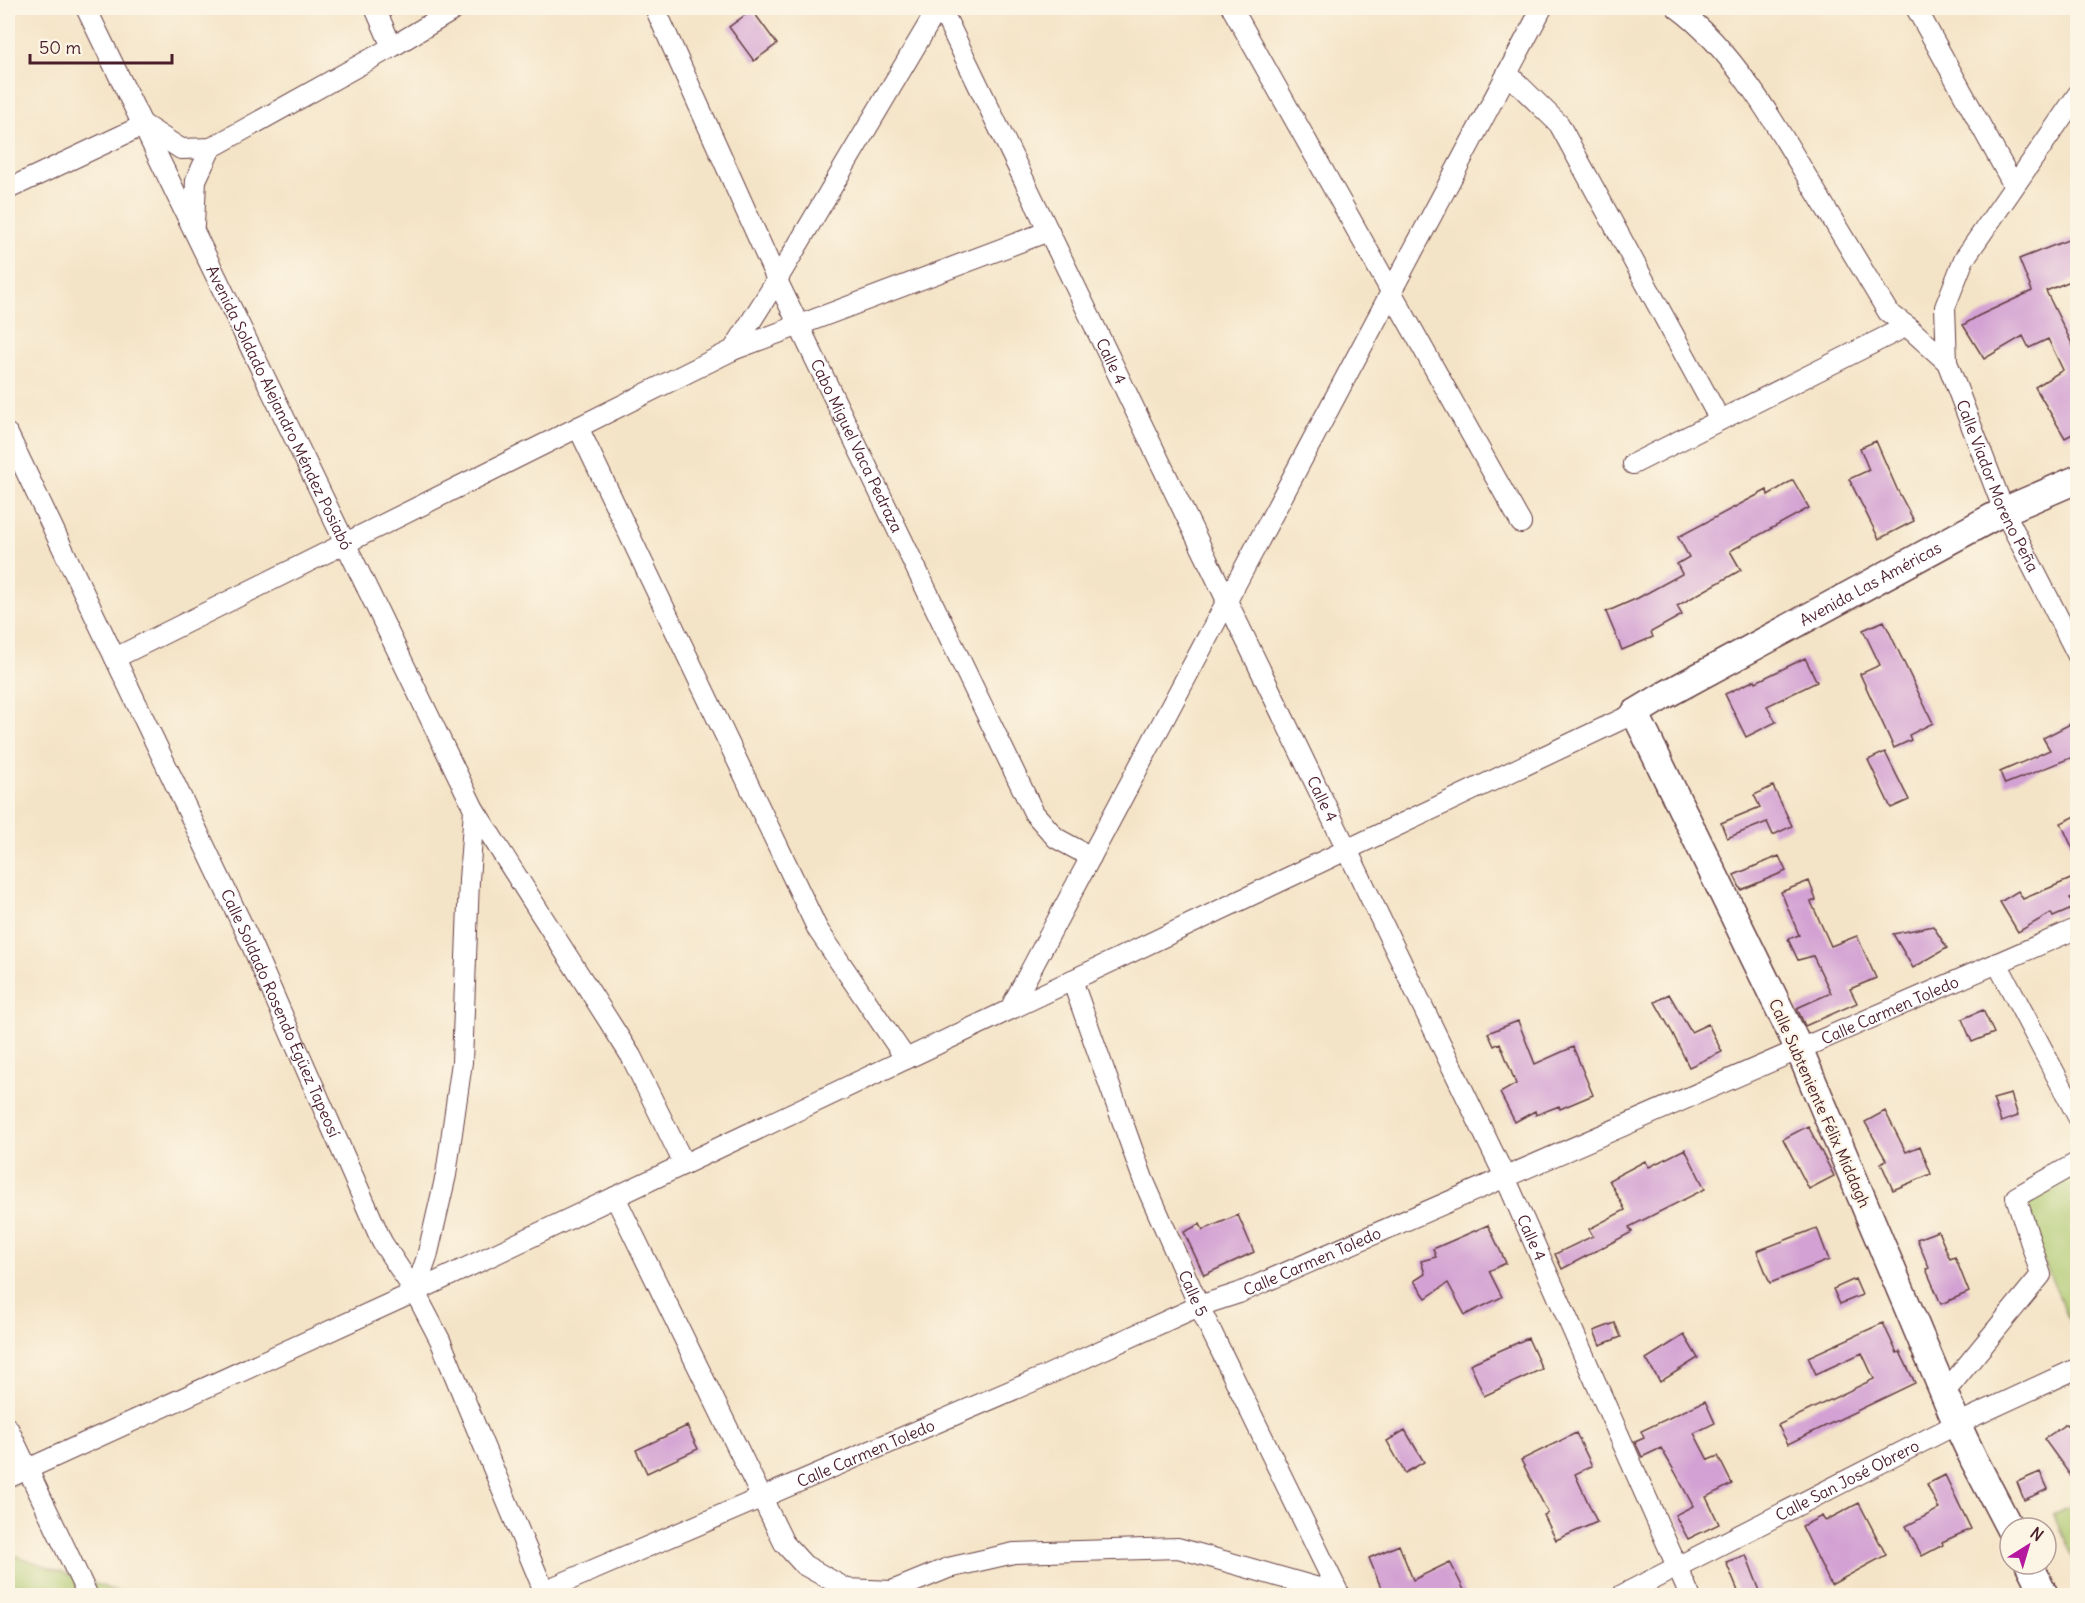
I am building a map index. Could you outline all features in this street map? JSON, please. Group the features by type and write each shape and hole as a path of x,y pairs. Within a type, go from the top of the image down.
{"main road":[{"name":"Avenida Las Américas","path":"1635,713 2004,511 2078,479"},
{"name":"Calle Subteniente Félix Middagh","path":"1635,713 1799,1049 1957,1424 2003,1516"},
{"path":"2034,1576 2045,1596"}],"street":[{"name":"Avenida Soldado Alejandro Méndez Posiabó","path":"86,8 474,808 631,1056 684,1164"},
{"path":"375,8 392,47"},
{"path":"8,189 144,125 181,149 211,148 457,8"},
{"name":"Cabo Miguel Vaca Pedraza","path":"655,8 777,280 1034,813 1056,838 1091,857"},
{"path":"733,350 939,8"},
{"name":"Calle 4","path":"939,8 1049,231 1505,1177 1690,1596"},
{"path":"1232,8 1521,523"},
{"path":"1010,1009 1542,8"},
{"path":"1677,8 1690,17 1736,68 1781,132 1888,312 1947,362"},
{"path":"1916,8 2014,186 2078,94"},
{"path":"1507,73 1559,124 1720,420"},
{"path":"194,227 196,180 211,148"},
{"name":"Calle Viador Moreno Peña","path":"2014,186 1964,258 1945,307 1947,362 2004,511 2078,656"},
{"path":"115,658 733,350 1049,231"},
{"path":"1633,464 1907,327"},
{"path":"578,427 818,930 906,1059"},
{"name":"Calle Soldado Rosendo Egüez Tapeosí","path":"8,434 249,939 382,1242 415,1292 440,1340 545,1593"},
{"path":"8,1478 415,1292 1635,713"},
{"path":"415,1292 427,1257 446,1175 462,1062 474,808"},
{"name":"Calle Carmen Toledo","path":"545,1593 1043,1377 1199,1306 1239,1293 2078,928"},
{"path":"1997,963 2078,1117"},
{"name":"Calle 5","path":"1072,980 1143,1179 1199,1306 1340,1595"},
{"path":"1945,1392 2042,1275 2016,1197 2078,1162"},
{"path":"615,1197 784,1543 804,1565 847,1589 892,1591 948,1568 1014,1553 1178,1548 1340,1595"},
{"name":"Calle San José Obrero","path":"1620,1596 1957,1424 2078,1368"},
{"path":"8,1428 88,1596"}],"green space":[{"path":"2077,1162 2077,1338 2016,1197"},
{"path":"2077,1503 2078,1560 2075,1561 2058,1525 2058,1516 2053,1514"},
{"path":"8,1553 127,1595 8,1595"}],"building":[{"path":"752,10 777,44 754,61 729,27"},
{"path":"2078,236 2078,278 2046,291 2078,356 2078,431 2065,438 2035,387 2063,370 2048,339 2029,348 2023,336 1984,359 1963,325 2032,291 2019,259"},
{"path":"1876,441 1914,521 1879,539 1849,479 1869,470 1860,448"},
{"path":"1793,480 1809,508 1730,551 1741,570 1677,606 1682,615 1651,632 1653,637 1622,650 1606,612 1682,574 1677,564 1689,557 1678,537 1767,490 1768,495"},
{"path":"1884,621 1933,723 1909,735 1911,740 1894,748 1860,674 1880,665 1863,630"},
{"path":"1805,658 1817,682 1767,706 1776,722 1746,737 1725,694"},
{"path":"2078,720 2078,755 2005,784 2000,772 2050,750 2043,738"},
{"path":"1885,752 1909,800 1891,808 1868,760"},
{"path":"1773,786 1792,826 1773,835 1767,822 1727,838 1721,823 1760,807 1754,795"},
{"path":"2078,815 2078,860 2061,823"},
{"path":"1779,856 1786,871 1741,890 1734,875"},
{"path":"2078,876 2078,895 2070,898 2074,908 2053,917 2051,913 2018,932 2000,902 2018,891 2023,899"},
{"path":"1809,881 1816,900 1811,902 1831,946 1857,936 1876,978 1850,989 1857,1003 1805,1026 1797,1008 1831,993 1813,956 1798,960 1788,939 1799,935 1781,892"},
{"path":"1933,926 1947,948 1913,968 1893,934"},
{"path":"1669,994 1691,1032 1708,1024 1722,1052 1689,1067 1655,1002"},
{"path":"1983,1010 1994,1033 1972,1042 1962,1019"},
{"path":"1518,1021 1535,1064 1573,1047 1593,1095 1560,1109 1559,1106 1536,1115 1535,1111 1515,1122 1500,1093 1516,1084 1500,1043 1494,1046 1488,1033"},
{"path":"2011,1094 2018,1116 2001,1122 1993,1099"},
{"path":"1885,1111 1906,1152 1920,1146 1931,1174 1893,1190 1881,1163 1886,1160 1865,1122"},
{"path":"1808,1126 1834,1176 1809,1189 1783,1139"},
{"path":"1685,1149 1705,1189 1629,1227 1632,1232 1562,1269 1555,1254 1593,1236 1589,1229 1625,1210 1609,1180 1645,1161 1649,1167"},
{"path":"1238,1215 1254,1252 1204,1275 1184,1232 1200,1224 1203,1230"},
{"path":"1488,1225 1506,1263 1489,1271 1502,1297 1465,1315 1448,1283 1426,1298 1414,1281 1425,1274 1421,1261 1436,1257 1433,1249"},
{"path":"1817,1228 1829,1260 1770,1283 1757,1251"},
{"path":"1938,1231 1950,1259 1955,1257 1969,1292 1941,1304 1926,1269 1929,1268 1917,1239"},
{"path":"1855,1279 1862,1295 1840,1304 1833,1289"},
{"path":"1615,1323 1621,1337 1600,1345 1594,1331"},
{"path":"1883,1323 1915,1383 1788,1444 1778,1425 1874,1379 1862,1353 1816,1374 1808,1357"},
{"path":"1684,1335 1698,1358 1660,1382 1646,1359"},
{"path":"1528,1338 1542,1369 1484,1396 1470,1364"},
{"path":"1705,1401 1715,1423 1694,1433 1708,1460 1718,1456 1732,1484 1706,1497 1719,1524 1688,1539 1675,1515 1693,1506 1675,1472 1661,1448 1642,1457 1635,1442 1644,1438 1641,1431"},
{"path":"2066,1424 2078,1440 2078,1486 2044,1439"},
{"path":"687,1426 698,1449 647,1473 636,1450"},
{"path":"1405,1430 1424,1462 1405,1473 1387,1441"},
{"path":"1576,1433 1592,1466 1575,1474 1597,1522 1556,1540 1544,1515 1548,1513 1521,1460"},
{"path":"2040,1472 2048,1489 2024,1500 2017,1482"},
{"path":"1945,1475 1971,1529 1942,1542 1943,1545 1922,1556 1906,1526 1939,1509 1927,1484"},
{"path":"1859,1503 1886,1555 1831,1585 1802,1526 1822,1516 1825,1521"},
{"path":"1399,1545 1413,1580 1450,1562 1467,1596 1383,1596 1369,1558"},
{"path":"1746,1555 1762,1596 1740,1596 1726,1562"}]}
